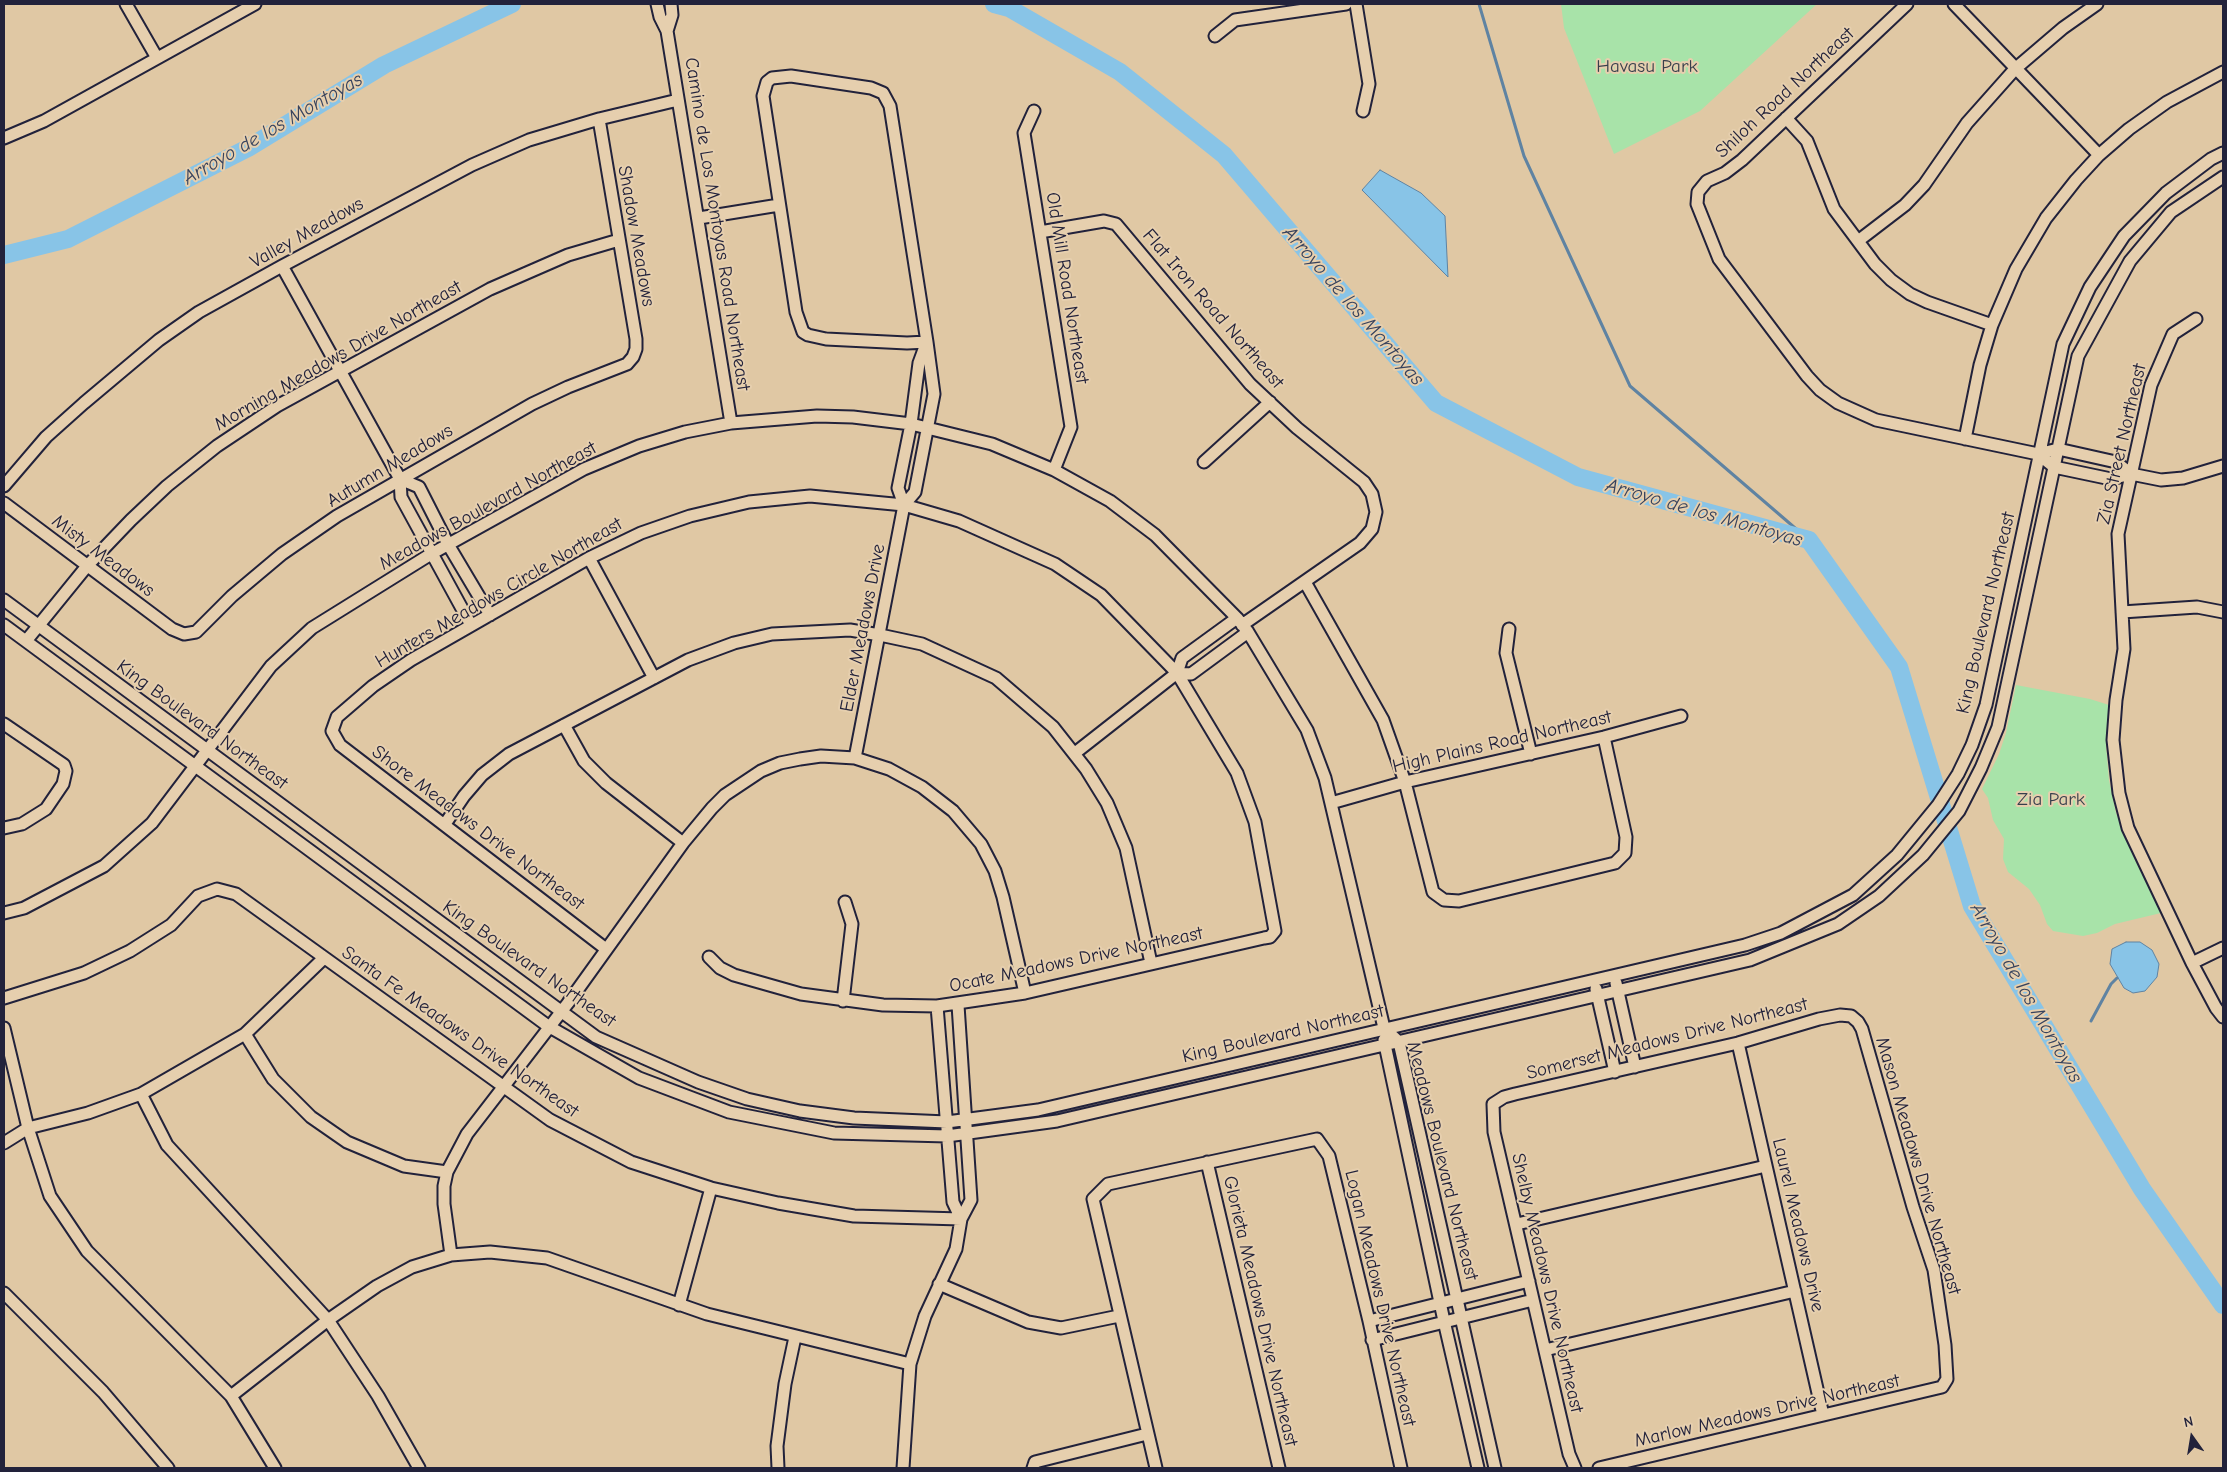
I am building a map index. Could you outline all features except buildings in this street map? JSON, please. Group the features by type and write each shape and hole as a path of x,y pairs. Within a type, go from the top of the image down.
{"street":[{"path":"126,4 157,58"},
{"path":"4,138 44,121 255,4"},
{"name":"Camino de Los Montoyas Road Northeast","path":"657,4 660,17 667,31 699,218 731,424"},
{"name":"Camino de Los Montoyas Road Northeast","path":"667,31 672,15 671,4"},
{"path":"1215,36 1235,20 1346,4"},
{"path":"1356,4 1369,84 1363,111"},
{"name":"Shiloh Road Northeast","path":"1907,4 1742,160 1725,173 1707,181 1698,192 1696,204 1719,259 1807,376 1820,390 1838,403 1876,420 2038,454"},
{"path":"1954,4 2099,155"},
{"path":"1858,240 1905,205 1924,185 1967,123 2015,69 2063,28 2097,4"},
{"path":"1966,439 1980,365 1992,325 2016,269 2046,218 2076,180 2099,155 2129,129 2167,102 2223,72"},
{"path":"927,342 907,343 826,338 808,336 803,332 796,312 763,96 767,82 772,78 791,76 880,90 887,98 890,106 927,342 934,394 916,492 904,505 898,488 911,424 919,363 927,342"},
{"name":"Valley Meadows","path":"4,486 46,437 159,340 199,312 472,165 529,140 678,100"},
{"name":"Old Mill Road Northeast","path":"1034,110 1024,133 1071,427 1054,470"},
{"path":"1786,118 1807,141 1834,208 1880,270 1910,294 1992,325"},
{"name":"Shadow Meadows","path":"599,120 636,340 636,349 633,357"},
{"name":"King Boulevard Northeast","path":"4,600 596,1037 698,1082 747,1099 800,1111 854,1118 947,1122 1038,1110 1745,945 1781,933 1853,895 1897,855 1923,824 1958,774 1972,745 1986,705 2038,454 2063,344 2090,287 2124,236 2166,193 2210,159 2223,153"},
{"name":"King Boulevard Northeast","path":"4,625 548,1026 639,1078 729,1112 834,1133 967,1135 1057,1121 1750,960 1838,924 1879,896 1932,845 1959,811 1981,768 1998,727 2078,356 2130,261 2172,212 2223,177"},
{"path":"699,218 779,205"},
{"name":"Flat Iron Road Northeast","path":"1040,232 1104,221 1116,224 1250,384 1297,428 1364,482 1372,494 1376,512 1372,529 1360,543 1242,625"},
{"name":"Morning Meadows Drive Northeast","path":"26,641 87,566 167,486 217,446 277,406 490,289 568,255 619,240"},
{"path":"282,266 400,479 400,497 471,625"},
{"name":"Zia Street Northeast","path":"2196,319 2173,334 2160,359 2151,385 2118,534 2124,649 2116,700 2113,740 2119,793 2128,828 2192,963 2216,1008 2223,1016"},
{"name":"Autumn Meadows","path":"184,634 196,632 232,596 282,554 337,516 532,404 568,387 627,364 633,357"},
{"path":"1204,462 1270,402"},
{"name":"Meadows Boulevard Northeast","path":"4,913 24,908 104,866 152,822 271,666 312,628 431,554 449,546 584,469 639,446 685,432 731,424 818,416 854,417 911,424 992,444 1054,470 1110,501 1155,536 1242,625 1307,730 1325,778 1384,1028 1383,1046 1478,1468"},
{"path":"2038,454 2058,449 2116,462 2131,474"},
{"path":"2038,454 2054,467 2111,479 2131,474 2161,480 2183,478 2223,466"},
{"path":"400,479 419,487 449,546 490,615"},
{"name":"Hunters Meadows Circle Northeast","path":"332,731 337,717 373,686 411,660 589,558 641,533 690,516 749,502 810,496 904,505 959,521 1056,564 1101,596 1177,673 1237,773 1255,822 1275,931"},
{"name":"Misty Meadows","path":"4,503 172,629 184,634"},
{"name":"Elder Meadows Drive","path":"856,758 904,505"},
{"path":"589,558 654,678"},
{"path":"1305,582 1383,720 1405,782 1433,892 1444,900 1459,901 1614,863 1625,853 1626,837 1604,737"},
{"path":"2122,612 2197,607 2223,612"},
{"path":"1177,673 1191,674 1242,625"},
{"path":"1075,754 1177,673 1182,658 1242,625"},
{"path":"1509,629 1506,653 1531,754"},
{"path":"445,824 464,796 482,776 509,754 688,660 734,643 772,634 850,630 880,635 922,644 996,678 1054,727 1086,768 1107,803 1126,848 1151,963"},
{"name":"High Plains Road Northeast","path":"1331,803 1405,782 1604,737 1681,716"},
{"path":"4,724 64,765 66,771 63,784 46,809 22,824 4,828"},
{"path":"564,725 584,761 606,783 683,843"},
{"name":"Shore Meadows Drive Northeast","path":"332,731 340,744 606,949"},
{"path":"451,1255 444,1204 444,1186 447,1172 467,1134 560,1012 683,843 725,795 761,771 780,763 821,756 856,758 889,769 922,787 953,811 981,844 995,871 1003,897 1025,993"},
{"name":"Santa Fe Meadows Drive Northeast","path":"4,998 84,973 130,951 171,925 198,896 216,889 236,894 550,1120 630,1162 711,1188 778,1203 854,1216 961,1219"},
{"path":"842,1001 852,924 846,902"},
{"name":"Ocate Meadows Drive Northeast","path":"709,957 720,968 734,975 801,994 883,1005 937,1006 1025,993 1264,938 1270,936 1275,931"},
{"path":"2192,963 2223,948"},
{"path":"4,1143 28,1128 88,1112 142,1094 246,1034 324,958"},
{"path":"1614,975 1635,1067"},
{"path":"1594,980 1615,1072"},
{"path":"902,1468 910,1364 925,1316 956,1249 961,1219 971,1200 958,1004"},
{"path":"937,1006 953,1202 961,1219"},
{"name":"Somerset Meadows Drive Northeast","path":"1493,1104 1504,1097 1515,1094 1738,1043 1819,1019 1840,1015 1851,1016"},
{"name":"Mason Meadows Drive Northeast","path":"1851,1016 1862,1029 1913,1207 1934,1270 1945,1345 1947,1379 1942,1388"},
{"path":"4,1028 28,1128 50,1196 87,1251 231,1396 275,1468"},
{"name":"Meadows Boulevard Northeast","path":"1384,1028 1399,1042 1496,1468"},
{"path":"246,1034 273,1079 311,1117 340,1137 404,1166 447,1172"},
{"name":"Laurel Meadows Drive","path":"1738,1043 1823,1415"},
{"path":"142,1094 167,1145 328,1320 378,1396 419,1468"},
{"name":"Shelby Meadows Drive Northeast","path":"1493,1104 1494,1132 1517,1224 1569,1454 1575,1468"},
{"name":"Logan Meadows Drive Northeast","path":"1207,1162 1317,1139 1329,1156 1369,1321 1400,1468"},
{"path":"1156,1468 1093,1199 1108,1184 1207,1162"},
{"name":"Glorieta Meadows Drive Northeast","path":"1207,1162 1279,1468"},
{"path":"1517,1224 1766,1166"},
{"path":"679,1305 711,1188"},
{"path":"231,1396 328,1320 377,1286 412,1267 451,1255 490,1252 546,1258 679,1305 795,1337 910,1364"},
{"path":"1369,1321 1529,1281"},
{"path":"939,1284 1028,1322 1061,1328 1119,1316"},
{"path":"1545,1350 1795,1291"},
{"path":"4,1293 102,1392 168,1468"},
{"path":"1372,1340 1533,1300"},
{"path":"778,1468 777,1446 785,1384 795,1337"},
{"name":"Marlow Meadows Drive Northeast","path":"1599,1468 1942,1388"},
{"path":"1033,1468 1035,1462 1147,1434"}],"green space":[{"name":"Havasu Park","path":"1561,4 1817,4 1700,111 1614,154 1564,28"},
{"name":"Zia Park","path":"2016,685 2090,699 2109,705 2106,745 2109,780 2116,813 2134,858 2161,913 2115,924 2097,933 2083,936 2053,931 2047,924 2040,905 2029,889 2008,872 2003,859 2004,839 1993,820 1988,798 1982,789 1999,754 2006,733"}],"water":[{"path":"1380,170 1421,193 1445,216 1448,277 1362,190"},
{"path":"2126,942 2140,942 2152,950 2159,964 2157,977 2145,991 2133,993 2124,988 2110,964 2112,949"}],"waterway":[{"name":"Arroyo de los Montoyas","path":"4,255 68,239 248,148 384,65 512,4"},
{"name":"Arroyo de los Montoyas","path":"994,4 1009,8 1120,72 1224,155 1436,403 1578,477 1809,540 1899,667 1972,906 2142,1189 2223,1305"},
{"path":"1479,4 1524,156 1630,386 1809,540"},
{"path":"2091,1021 2111,984 2117,978"}]}
